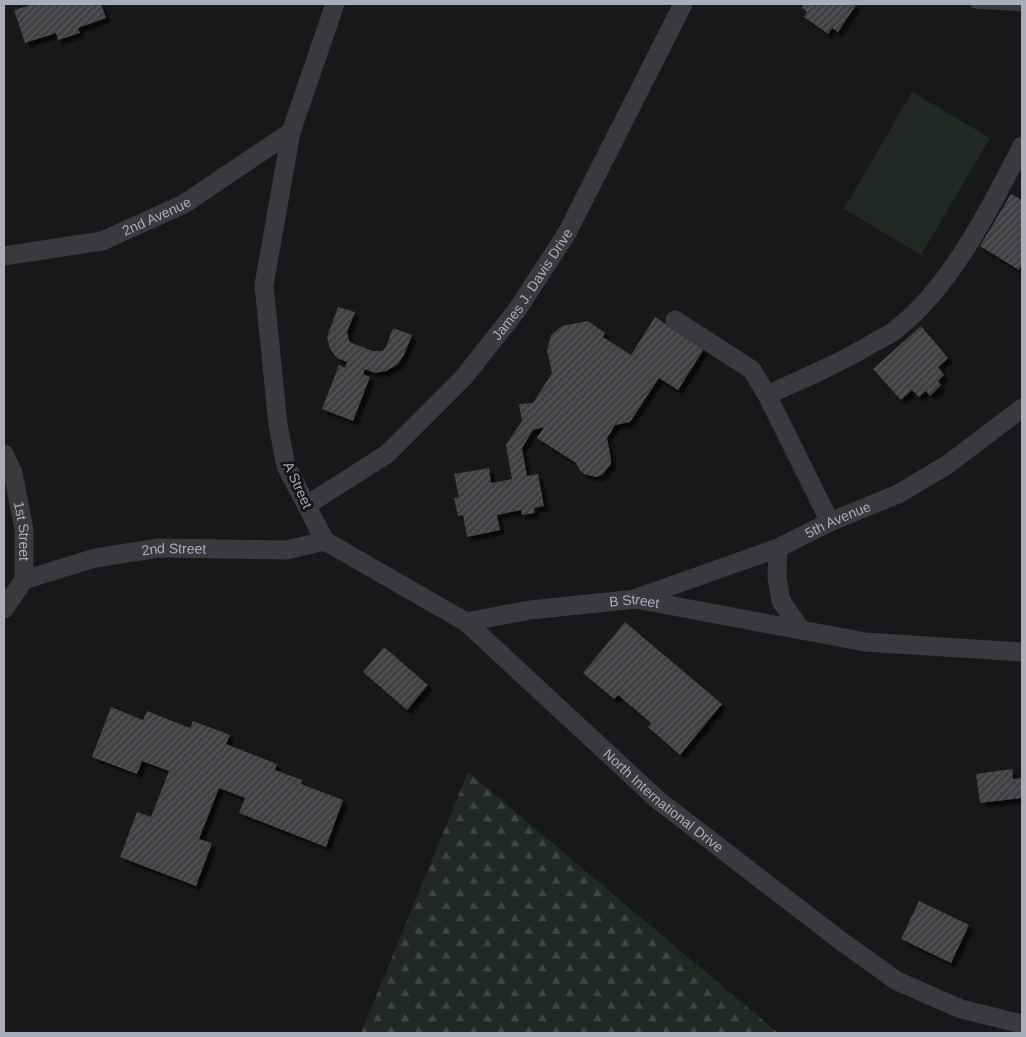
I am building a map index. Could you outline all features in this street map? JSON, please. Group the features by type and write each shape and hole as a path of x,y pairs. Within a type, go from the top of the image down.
{"street":[{"path":"291,132 335,4"},
{"name":"James J. Davis Drive","path":"307,504 386,454 464,377 518,310 568,233 683,4"},
{"name":"2nd Avenue","path":"4,256 102,241 184,204 291,132"},
{"name":"A Street","path":"291,132 264,285 278,425 286,466 325,541"},
{"path":"767,395 858,352 898,328 927,302 960,256 992,203 1022,146"},
{"path":"675,320 752,370 767,395 830,522"},
{"name":"5th Avenue","path":"636,599 778,548 830,522 898,494 948,465 1022,408"},
{"name":"1st Street","path":"4,454 13,473 24,529 24,580"},
{"name":"2nd Street","path":"24,580 95,558 159,548 286,550 325,541"},
{"name":"North International Drive","path":"325,541 466,622 658,800 841,941 897,981 961,1009 1022,1024"},
{"path":"778,548 777,577 781,601 801,630"},
{"path":"4,609 24,580"},
{"name":"B Street","path":"466,622 530,610 636,599 865,642 1022,652"}],"lane":[{"path":"975,4 1022,7"}],"green space":[{"path":"912,92 990,138 921,255 844,209"},
{"path":"468,772 778,1033 361,1033"}],"building":[{"path":"34,4 101,4 106,18 78,28 80,33 58,40 56,33 25,43 14,10"},
{"path":"804,4 856,5 838,32 832,28 828,34 804,17 807,12 802,8"},
{"path":"1011,194 1022,200 1022,264 1019,270 980,246"},
{"path":"338,307 355,312 347,332 349,341 373,351 382,351 386,347 393,328 412,335 398,364 386,371 375,373 365,369 363,374 370,377 353,421 322,409 339,365 345,368 347,362 337,358 330,349 327,337"},
{"path":"655,317 704,349 678,390 659,378 630,422 615,425 607,438 611,464 602,475 596,477 584,474 576,463 537,438 544,427 533,430 522,448 527,476 538,474 544,506 534,508 535,513 522,515 521,510 497,515 500,530 467,537 463,515 458,516 454,498 459,497 454,474 489,468 491,483 512,479 506,445 522,421 519,404 533,403 552,373 547,350 551,335 562,326 588,321 605,333 603,337 631,355"},
{"path":"921,326 948,358 938,367 944,375 938,381 941,385 930,396 926,391 919,397 912,390 901,400 873,369"},
{"path":"625,622 722,704 680,755 648,727 651,723 618,695 614,699 583,673"},
{"path":"384,647 428,685 407,710 363,672"},
{"path":"111,707 143,720 147,711 190,728 193,721 230,735 226,744 277,764 275,770 302,780 301,784 343,800 326,847 239,813 245,798 219,788 199,839 212,843 196,886 120,857 137,812 151,817 169,771 142,761 137,774 92,757"},
{"path":"1012,769 1013,779 1022,778 1022,798 980,803 976,774"},
{"path":"919,901 969,925 951,963 901,939"}]}
